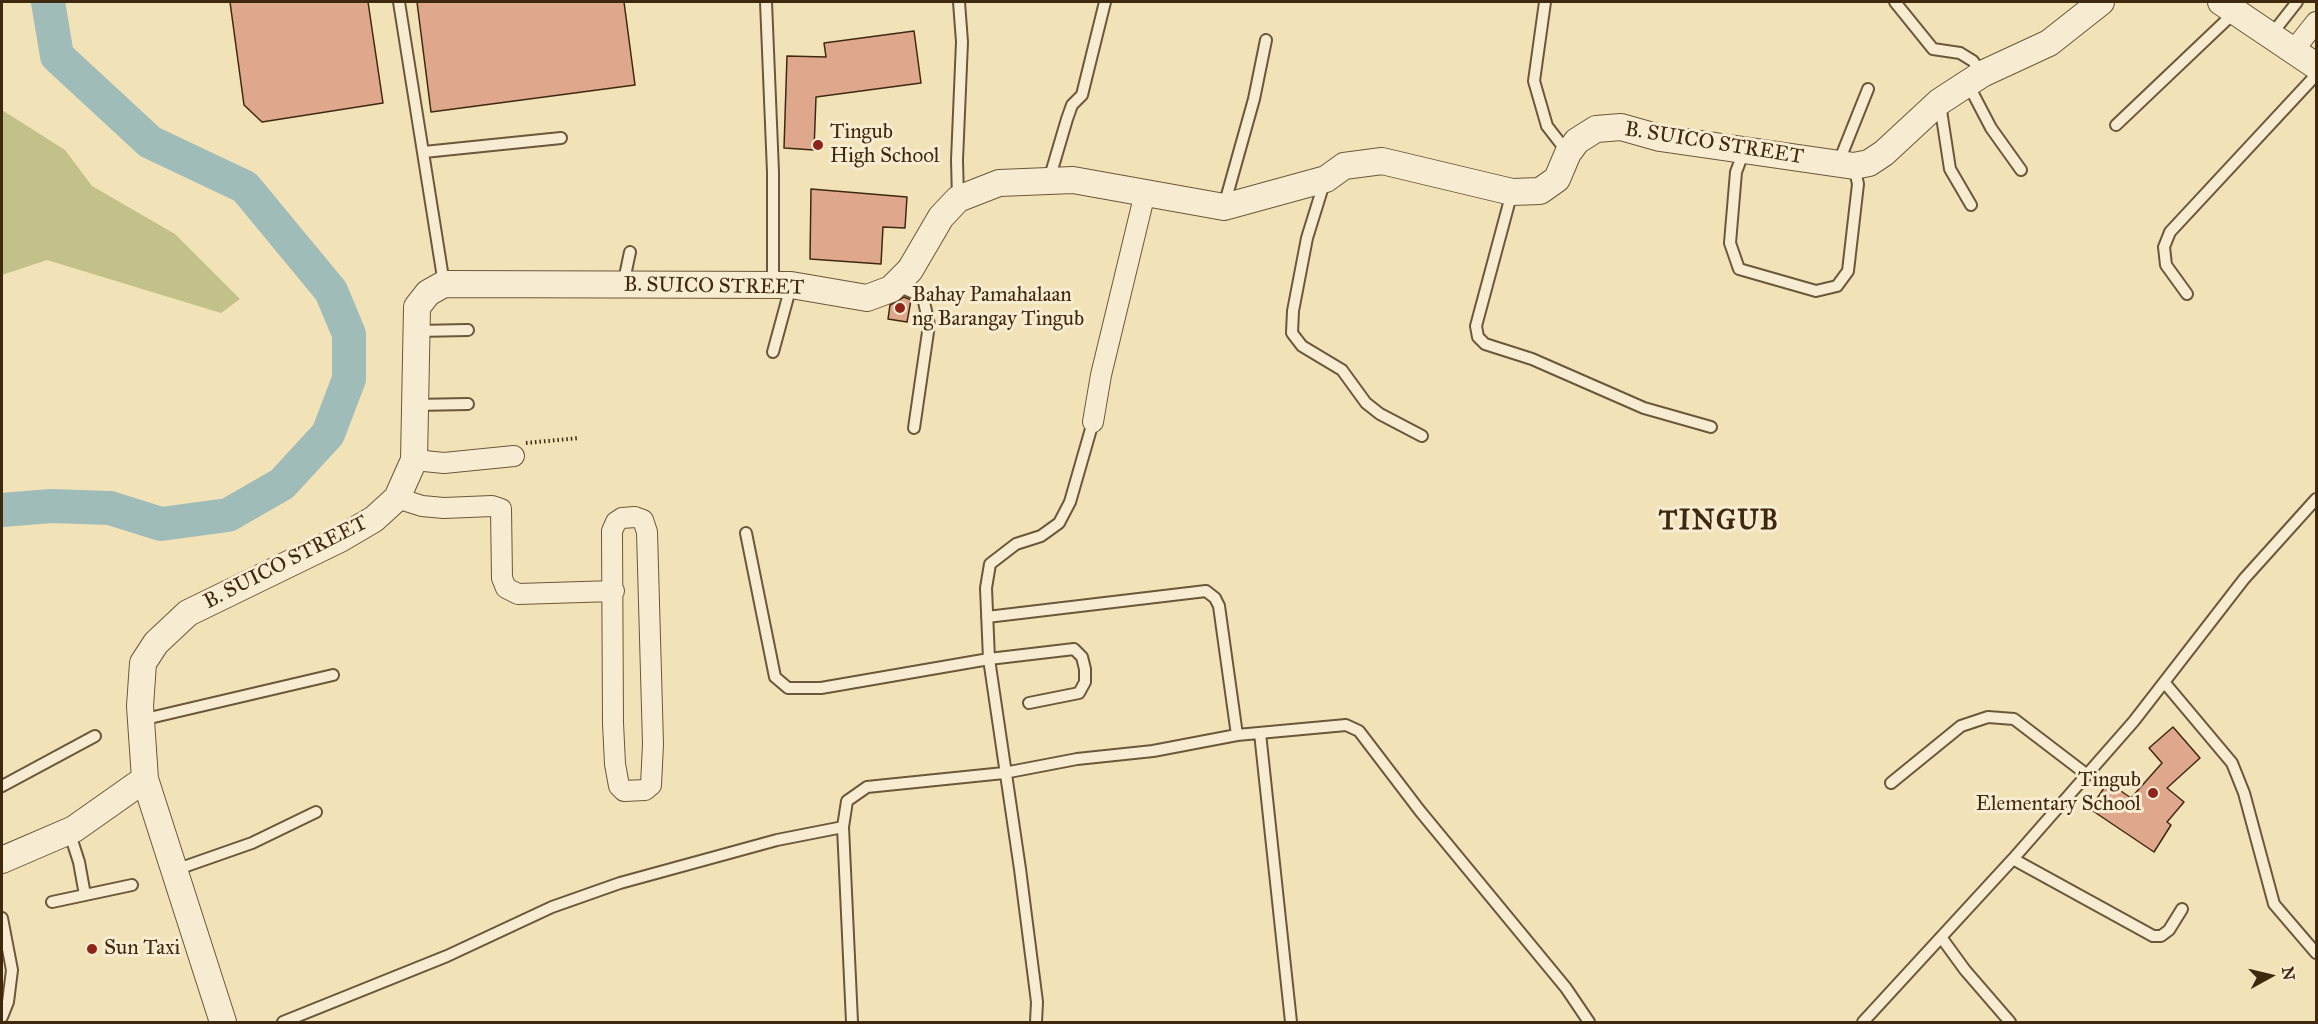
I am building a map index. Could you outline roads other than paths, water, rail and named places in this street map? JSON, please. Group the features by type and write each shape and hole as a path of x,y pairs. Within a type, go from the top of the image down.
{"street":[{"path":"1846,165 1869,163 1884,153 1939,102 1975,79 2049,43 2091,4"},
{"path":"2227,4 2316,66"},
{"path":"2293,51 2316,22"},
{"name":"B. SUICO STREET","path":"223,1023 146,779 140,706 143,663 156,643 188,613 374,519 397,498 414,460 417,307 428,293 444,284 782,286 867,298 891,289 910,270 941,218 958,199 999,183 1073,180 1224,207 1326,179 1344,166 1382,161 1512,192 1539,191 1557,179 1568,153 1577,141 1596,129 1621,127 1660,138 1846,165"},
{"path":"1093,422 1101,375 1145,193"},
{"path":"414,460 444,463 514,456"},
{"path":"397,498 422,506 444,508 492,506 501,509 502,578 506,588 518,594 614,591"},
{"path":"635,517 643,520 647,532 653,744 651,785 645,790 624,791 619,786 615,764 614,591 612,531 616,522 622,518 635,517"},
{"path":"2,860 69,831 146,779"}],"lane":[{"path":"399,2 444,284"},
{"path":"766,2 773,172 782,286 773,352"},
{"path":"958,199 957,160 962,42 959,2"},
{"path":"1049,180 1072,105 1082,95 1105,2"},
{"path":"1545,2 1534,81 1547,126 1568,153"},
{"path":"1895,2 1924,41 1933,49 1960,53 1973,61 1975,79 1991,128 2022,170"},
{"path":"2271,35 2297,2"},
{"path":"2116,125 2227,4"},
{"path":"1224,207 1254,99 1266,40"},
{"path":"2187,294 2166,265 2164,247 2170,232 2316,75"},
{"path":"1744,150 1736,171 1730,243 1739,269 1816,291 1837,286 1848,271 1858,184 1846,165 1868,89"},
{"path":"1939,102 1950,169 1971,205"},
{"path":"424,152 561,138"},
{"path":"1326,179 1307,238 1293,311 1292,333 1302,346 1342,370 1366,403 1380,414 1422,436"},
{"path":"1512,192 1476,326 1478,336 1485,344 1532,359 1644,408 1711,427"},
{"path":"623,285 630,252"},
{"path":"895,285 923,297 929,325 914,428"},
{"path":"415,331 468,330"},
{"path":"414,405 468,404"},
{"path":"1036,1023 1037,1002 1023,891 989,659 986,588 990,564 1016,544 1041,536 1059,523 1070,502 1093,422"},
{"path":"1863,1023 2013,859 2134,721 2244,579 2316,499"},
{"path":"746,533 775,677 788,688 821,688 989,659 1074,649 1082,657 1085,682 1079,693 1029,703"},
{"path":"987,617 1206,591 1215,598 1219,606 1238,735"},
{"path":"141,720 333,675"},
{"path":"2164,682 2232,763 2244,794 2274,904 2316,953"},
{"path":"1891,783 1961,726 1988,717 2014,719 2086,774"},
{"path":"852,1023 843,827 847,801 867,787 1004,773 1077,759 1154,751 1238,735 1346,725 1359,731 1420,811 1566,988 1589,1023"},
{"path":"1260,733 1291,1023"},
{"path":"2,786 95,736"},
{"path":"174,870 252,843 316,812"},
{"path":"283,1023 447,956 552,907 620,883 777,840 843,827"},
{"path":"69,831 79,862 85,895"},
{"path":"2013,859 2153,936 2161,936 2169,930 2182,909"},
{"path":"52,902 132,885"},
{"path":"2,918 12,970 8,1002 2,1017"},
{"path":"1941,937 1965,970 2010,1023"}],"waterway":[{"path":"2,510 51,506 110,508 161,524 228,515 282,484 328,434 349,379 349,334 331,291 245,187 150,142 57,56 48,2"}],"place":[{"name":"Tingub High School","path":"818,145"},
{"name":"Bahay Pamahalaan ng Barangay Tingub","path":"900,308"},
{"name":"Tingub Elementary School","path":"2153,793"},
{"name":"Sun Taxi","path":"92,949"}],"district":[{"name":"TINGUB","path":"1719,522"}]}
